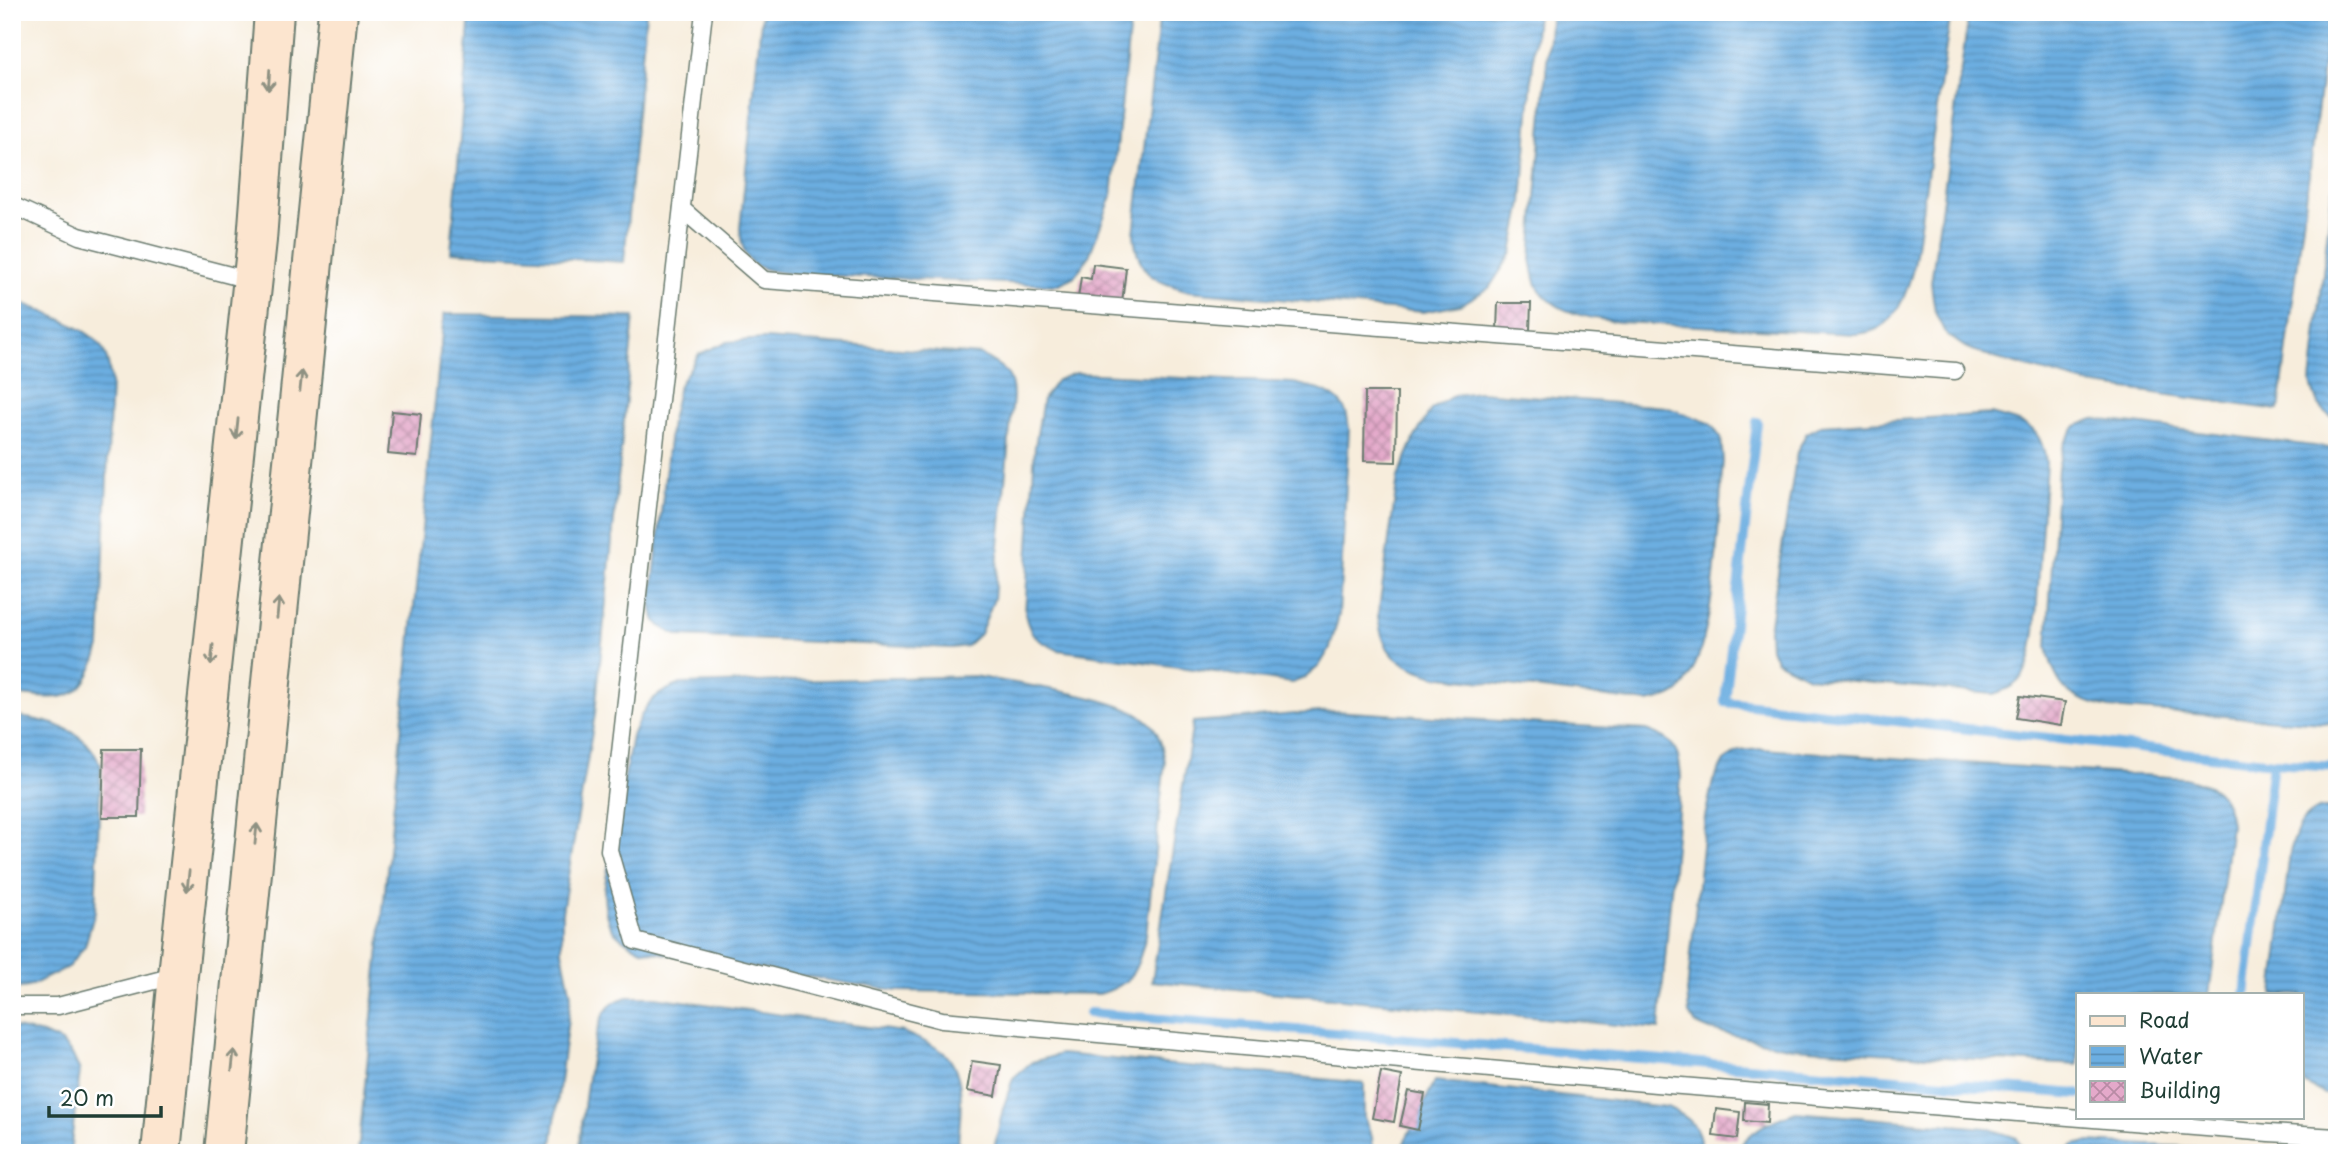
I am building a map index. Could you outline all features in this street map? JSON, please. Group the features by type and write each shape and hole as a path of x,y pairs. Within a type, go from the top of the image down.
{"main road":[{"path":"161,1153 253,282 274,12"},
{"path":"224,1153 338,12"}],"lane":[{"path":"705,12 609,850 635,941 942,1020 1656,1084 2076,1118"},
{"path":"12,205 79,236 253,282"},
{"path":"682,209 765,280 1955,370"},
{"path":"12,1006 58,1006 178,975"},
{"path":"2104,1120 2337,1137"}],"water":[{"path":"470,12 646,12 624,262 451,252"},
{"path":"762,12 1131,12 1112,196 1089,256 1075,276 1057,285 794,274 755,265 745,252 740,229"},
{"path":"1160,12 1537,12 1522,203 1512,253 1489,288 1460,305 1423,312 1189,291 1149,274 1139,259 1134,234"},
{"path":"1551,12 1951,12 1915,260 1899,307 1886,323 1870,332 1856,334 1619,322 1574,313 1563,309 1545,296 1538,287 1531,259"},
{"path":"1969,12 2330,12 2279,410 2089,384 1994,358 1965,347 1945,333 1935,312 1931,283"},
{"path":"2337,176 2337,420 2319,405 2311,382 2332,192"},
{"path":"12,299 59,319 94,338 105,353 111,382 100,647 86,680 78,689 59,697 12,694"},
{"path":"444,314 634,317 595,714 562,912 562,951 571,995 551,1153 358,1153"},
{"path":"765,339 981,355 1008,375 1013,397 994,599 980,634 967,646 952,648 680,636 664,629 657,622 651,606 671,421 679,385 699,354 727,342"},
{"path":"1075,373 1293,383 1323,391 1342,405 1347,414 1349,429 1339,615 1330,648 1319,666 1305,678 1292,683 1058,650 1032,633 1025,614 1035,446 1043,399 1057,380"},
{"path":"1479,392 1666,407 1710,423 1721,438 1723,461 1710,609 1696,664 1678,692 1648,702 1435,676 1402,663 1388,650 1378,616 1398,477 1415,437 1431,410 1454,395"},
{"path":"1991,414 2014,420 2036,433 2044,450 2046,463 2035,633 2028,664 2020,679 2005,690 1993,694 1808,677 1777,661 1770,648 1769,630 1797,452 1806,434 1821,425"},
{"path":"2094,419 2337,449 2337,724 2109,708 2083,700 2060,682 2047,647 2058,468 2064,444 2076,426"},
{"path":"974,676 1066,692 1116,705 1149,722 1158,735 1165,761 1146,935 1137,966 1120,985 1099,994 897,991 642,950 611,928 604,890 632,736 640,717 655,697 681,684"},
{"path":"1334,711 1646,730 1669,741 1679,758 1681,777 1659,1029 1152,981 1193,722"},
{"path":"12,716 64,728 91,748 101,765 95,911 85,946 68,967 28,987 12,989"},
{"path":"1762,749 2185,778 2205,784 2223,798 2231,825 2209,993 2076,993 2076,1065 1792,1048 1710,1030 1696,1024 1689,1014 1687,992 1705,817 1713,781 1724,761 1739,751"},
{"path":"2321,808 2337,808 2337,1095 2324,1094 2304,1083 2304,993 2273,993 2290,852 2303,821"},
{"path":"627,997 655,997 903,1032 934,1046 951,1062 960,1086 961,1113 957,1153 578,1153 591,1058 600,1023 610,1006"},
{"path":"12,1027 43,1034 61,1042 72,1054 80,1071 70,1153 12,1153"},
{"path":"1061,1054 1364,1083 1364,1117 1372,1137 1373,1153 993,1153 1013,1078 1032,1062"},
{"path":"1435,1081 1667,1107 1693,1124 1699,1136 1700,1153 1399,1153"},
{"path":"1796,1112 1987,1128 2017,1138 2025,1153 1734,1153 1761,1127"},
{"path":"2088,1142 2274,1153 2064,1153 2074,1145"}],"building":[{"path":"1093,264 1126,268 1122,303 1078,298 1081,277 1091,279"},
{"path":"1498,303 1531,303 1530,330 1497,330"},
{"path":"1365,392 1397,392 1396,462 1364,461"},
{"path":"392,411 421,414 417,457 388,454"},
{"path":"2020,696 2065,702 2061,725 2016,718"},
{"path":"104,749 141,749 139,817 102,817"},
{"path":"972,1061 1001,1065 996,1096 967,1091"},
{"path":"1381,1072 1402,1076 1394,1122 1372,1118"},
{"path":"1408,1091 1425,1094 1418,1130 1400,1126"},
{"path":"1745,1102 1768,1104 1767,1123 1744,1121"},
{"path":"1716,1109 1740,1112 1737,1139 1713,1136"}],"waterway":[{"path":"1757,422 1725,702 2273,763 2337,767"},
{"path":"2245,993 2273,763"},
{"path":"1089,1013 2076,1094"}]}
